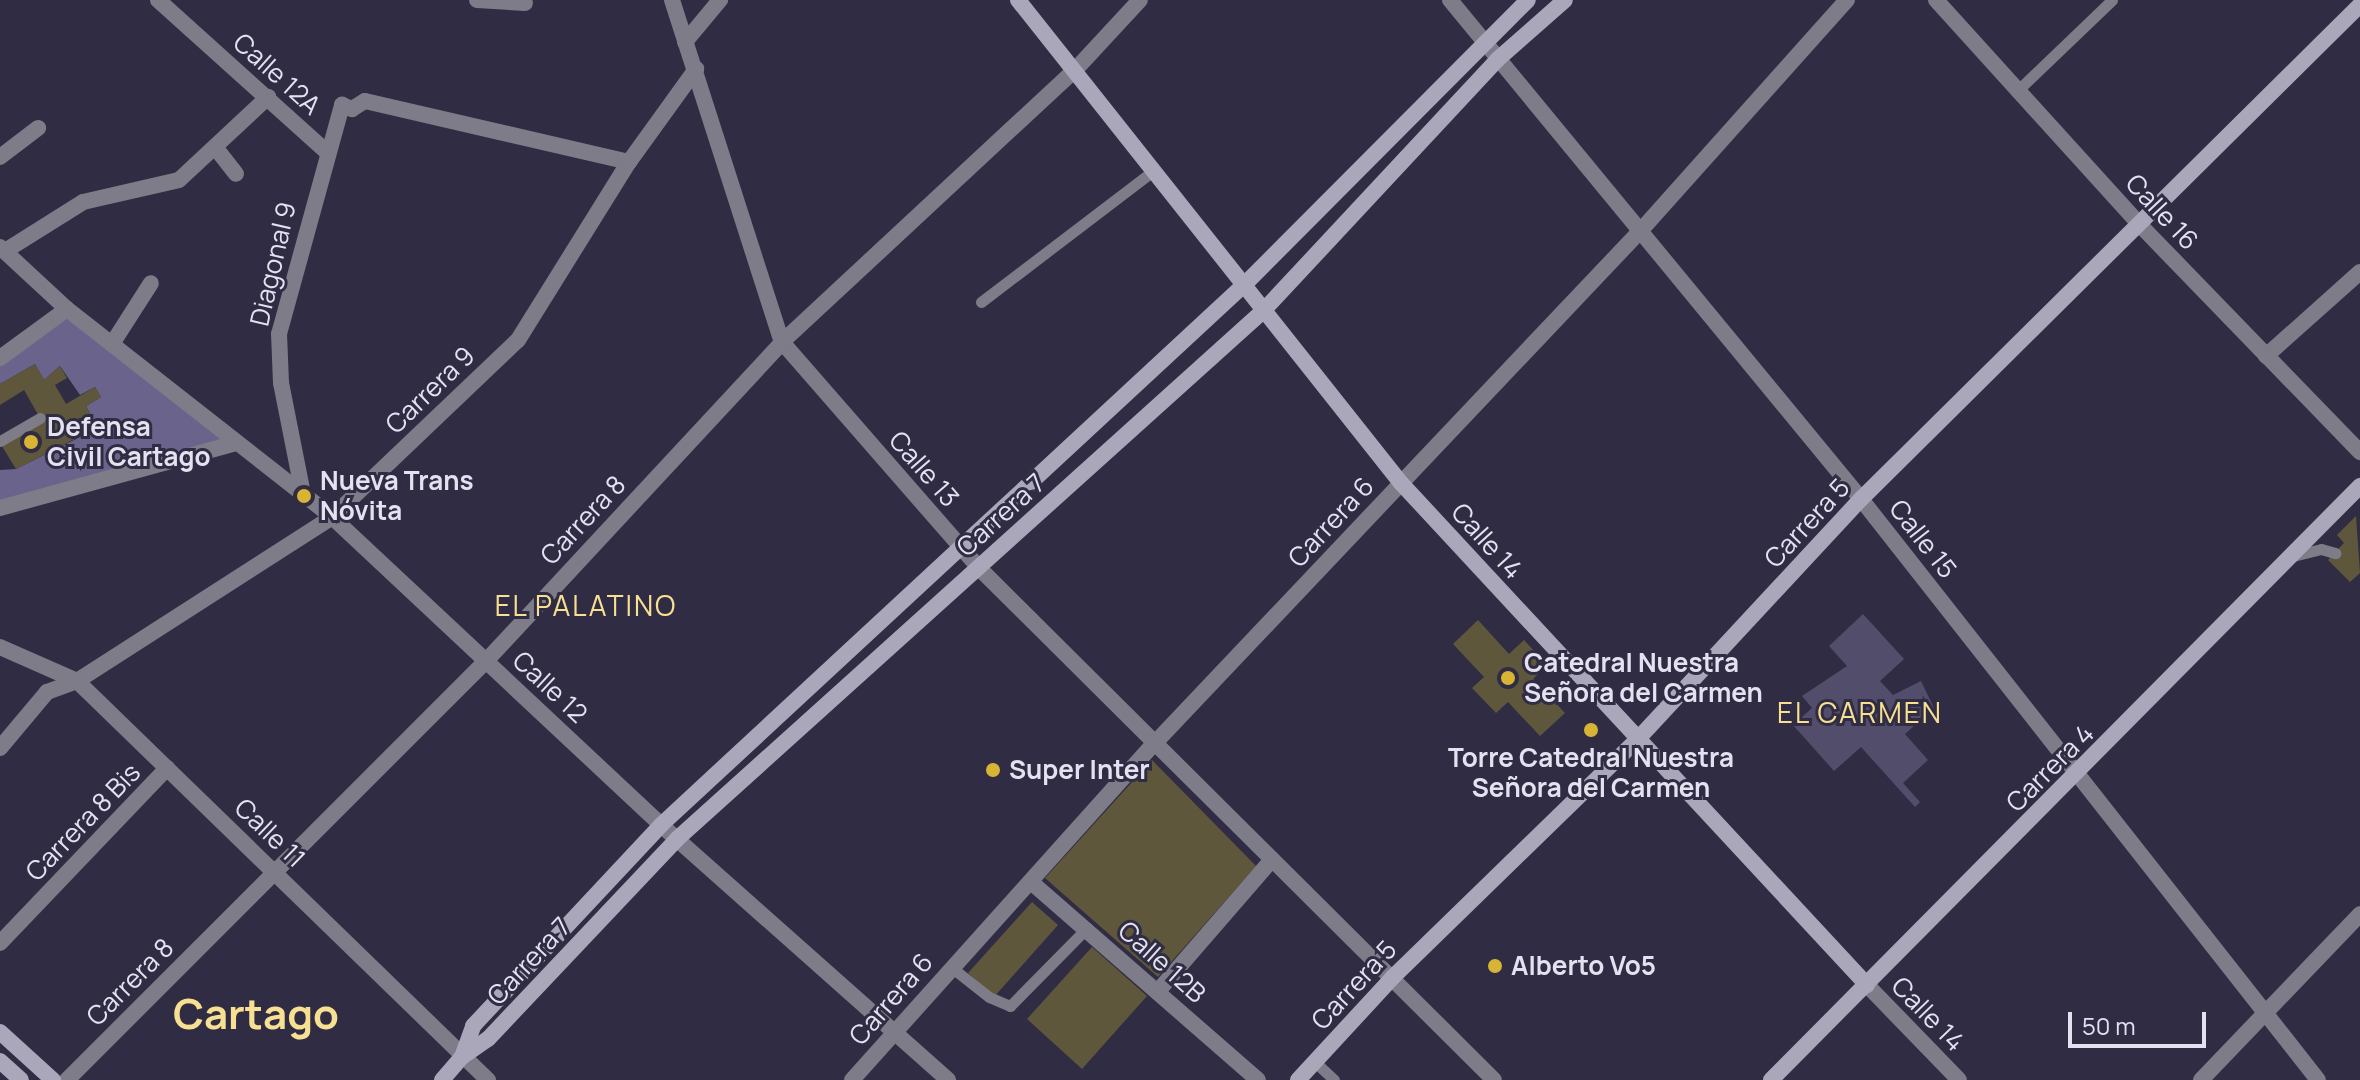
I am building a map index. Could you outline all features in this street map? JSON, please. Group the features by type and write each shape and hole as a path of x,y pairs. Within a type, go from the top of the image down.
{"main road":[{"name":"Calle 14","path":"1018,0 1076,69 1401,483 1636,741 1867,985"},
{"name":"Carrera 7","path":"462,1057 473,1026 661,825 1244,285 1484,40 1528,0"},
{"name":"Carrera 7","path":"442,1080 462,1057 488,1039 677,839 1264,310 1498,59 1565,0"},
{"name":"Carrera 5","path":"1298,1080 1392,978 1636,741 1861,499 2141,226 2360,5"},
{"name":"Carrera 4","path":"1771,1080 2360,486"},
{"path":"0,1032 53,1080"},
{"path":"0,1061 21,1080"}],"street":[{"name":"Calle 12A","path":"158,0 327,152"},
{"path":"477,0 525,3"},
{"name":"Calle 13","path":"672,0 782,342 979,568 1270,862 1494,1080"},
{"path":"685,42 720,0"},
{"name":"Carrera 8","path":"67,1080 487,660 782,342 1076,69 1140,0"},
{"name":"Calle 15","path":"1450,0 1643,228 1861,499 2318,1080"},
{"name":"Carrera 6","path":"852,1080 1153,745 1643,228 1847,0"},
{"name":"Calle 16","path":"1936,0 2016,92 2141,226 2360,452"},
{"name":"Carrera 9","path":"0,748 47,692 77,681 332,517 518,340 629,162 696,69"},
{"path":"3,249 83,202 179,180 268,97"},
{"name":"Diagonal 9","path":"303,494 281,383 279,334 342,105 352,109 365,101 629,162"},
{"path":"0,157 38,128"},
{"path":"215,147 236,174"},
{"name":"Calle 12","path":"3,249 67,309 332,517 661,825 948,1080"},
{"path":"2266,356 2360,272"},
{"path":"112,344 151,283"},
{"path":"0,358 67,309"},
{"path":"0,508 236,443"},
{"name":"Calle 11","path":"0,647 77,681 488,1080"},
{"name":"Carrera 8 Bis","path":"0,943 167,768"},
{"path":"1159,990 1270,862"},
{"name":"Calle 12B","path":"1031,882 1159,990 1258,1080"},
{"path":"2201,1080 2360,914"},
{"name":"Calle 14","path":"1867,985 1959,1080"}],"lane":[{"path":"2016,92 2112,0"},
{"path":"981,302 1154,170"},
{"path":"0,441 40,418"},
{"path":"2289,557 2321,549 2335,553"},
{"path":"951,967 989,997 1010,1006 1087,928"},
{"path":"1315,1062 1334,1080"}],"shaded area":[{"path":"67,309 236,443 0,509 0,470 16,469 98,428 86,406 101,397 95,387 80,395 60,366 44,380 35,364 0,384 0,359"},
{"path":"1863,614 1904,659 1880,681 1893,695 1921,681 1934,708 1905,734 1928,760 1903,783 1920,802 1915,807 1861,747 1834,771 1793,725 1812,708 1802,696 1847,666 1829,646"}],"building":[{"path":"35,364 44,380 60,366 67,378 55,385 66,404 95,387 101,397 86,406 98,427 16,469 0,443 40,418 24,390 0,405 0,384"},
{"path":"2356,516 2360,573 2350,582 2328,560 2344,543 2337,535"},
{"name":"Catedral Nuestra Señora del Carmen","path":"1478,620 1509,654 1524,640 1547,665 1533,679 1565,713 1540,736 1508,702 1496,713 1472,688 1484,677 1453,644"},
{"path":"1152,760 1256,866 1158,977 1045,878"},
{"path":"1032,902 1058,925 994,997 968,973"},
{"path":"1092,947 1147,996 1082,1069 1027,1019"}],"place":[{"name":"Defensa Civil Cartago","path":"31,442"},
{"name":"Nueva Trans Nóvita","path":"304,496"},
{"name":"Catedral Nuestra Señora del Carmen","path":"1508,678"},
{"name":"Torre Catedral Nuestra Señora del Carmen","path":"1591,730"},
{"name":"Super Inter","path":"993,770"},
{"name":"Alberto Vo5","path":"1495,966"}],"district":[{"name":"EL PALATINO","path":"586,605"},
{"name":"EL CARMEN","path":"1860,712"},
{"name":"Cartago","path":"256,1013"}]}
